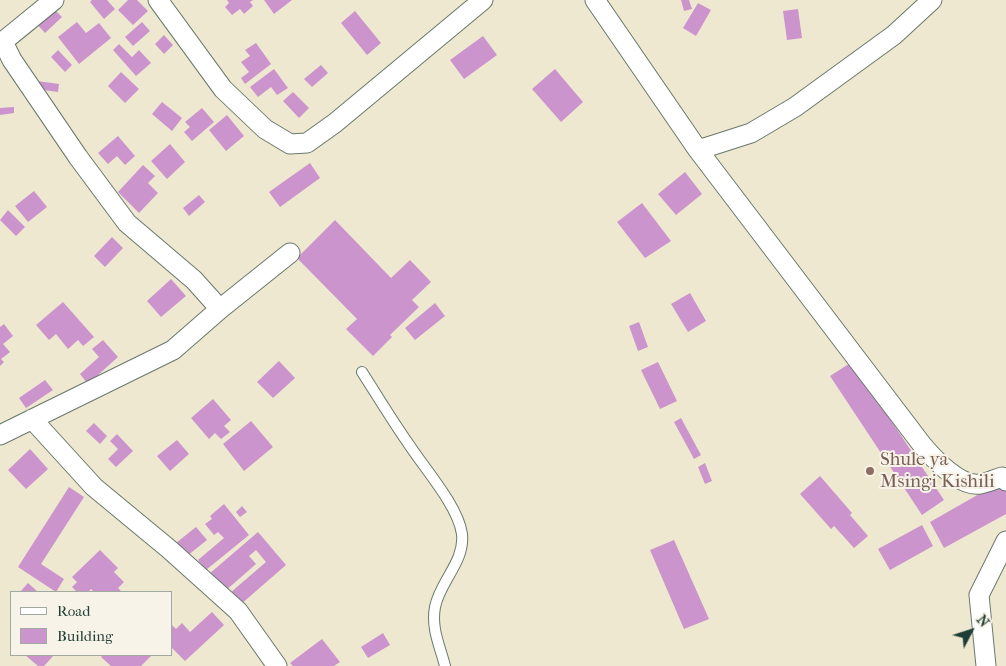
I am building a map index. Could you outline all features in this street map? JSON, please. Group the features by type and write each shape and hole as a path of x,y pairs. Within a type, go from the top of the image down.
{"street":[{"path":"54,0 2,43 78,157 127,222 194,280 220,309"},
{"path":"158,0 224,89 266,129 290,144 307,143 335,124 483,0"},
{"path":"595,0 698,150 861,366 939,465 954,475 978,485 1002,477 1006,481"},
{"path":"698,150 751,133 795,107 894,35 914,7 932,0"},
{"path":"0,435 173,350 220,309 290,253"},
{"path":"32,419 94,487 169,549 238,611 277,666"},
{"path":"986,666 979,595 1006,541"}],"lane":[{"path":"362,372 452,507 462,532 461,550 441,587 435,606 434,622 437,645 445,666"}],"building":[{"path":"92,0 107,0 115,9 104,19 90,2"},
{"path":"128,0 137,0 148,11 133,25 118,10"},
{"path":"227,0 253,0 250,2 253,6 244,14 240,9 232,15 225,7 229,3"},
{"path":"264,0 292,0 274,14"},
{"path":"681,0 689,0 692,9 684,11"},
{"path":"698,3 711,10 696,36 683,28"},
{"path":"52,7 62,17 45,33 36,23"},
{"path":"798,9 802,38 787,40 783,11"},
{"path":"355,11 381,43 367,55 341,23"},
{"path":"77,22 86,33 99,23 111,38 79,64 58,37"},
{"path":"142,22 150,31 133,46 125,37"},
{"path":"164,35 173,45 164,54 155,44"},
{"path":"483,36 497,55 464,79 450,60"},
{"path":"256,43 271,64 245,84 241,78 249,72 241,62 250,56 245,50"},
{"path":"119,44 132,57 139,50 151,63 136,76 113,50"},
{"path":"58,50 72,65 65,72 51,57"},
{"path":"321,65 328,73 312,87 304,79"},
{"path":"274,69 288,88 277,95 271,87 258,97 250,87"},
{"path":"555,69 583,102 561,122 532,89"},
{"path":"121,72 139,89 125,103 108,86"},
{"path":"37,81 59,84 58,92 36,89"},
{"path":"293,92 309,108 299,118 283,101"},
{"path":"162,102 182,118 172,131 152,114"},
{"path":"14,107 14,113 0,115 0,108"},
{"path":"202,108 214,122 192,141 184,132 190,127 185,122"},
{"path":"227,115 244,136 226,151 209,130"},
{"path":"118,136 135,156 125,165 117,156 108,164 98,153"},
{"path":"170,144 185,162 167,179 151,161"},
{"path":"310,163 320,178 280,207 269,192"},
{"path":"143,165 155,176 148,183 158,193 139,213 118,192"},
{"path":"685,172 702,194 676,215 658,194"},
{"path":"34,191 47,207 28,222 15,206"},
{"path":"199,195 205,202 189,216 183,208"},
{"path":"642,203 671,241 645,258 617,222"},
{"path":"8,210 25,227 16,236 0,220"},
{"path":"335,220 391,278 410,260 431,282 412,300 419,307 390,335 392,337 373,356 346,329 357,319 297,258"},
{"path":"112,237 123,248 105,267 94,256"},
{"path":"171,279 186,296 161,317 147,301"},
{"path":"690,293 706,321 688,332 671,304"},
{"path":"63,302 94,337 83,346 78,340 68,349 56,334 49,340 36,325"},
{"path":"435,303 445,316 415,340 405,328"},
{"path":"639,322 648,347 638,351 629,326"},
{"path":"4,324 13,336 3,344 10,352 1,359 4,362 0,366 0,327"},
{"path":"103,340 118,357 88,384 80,374 99,357 92,349"},
{"path":"279,361 295,378 273,398 257,382"},
{"path":"658,362 677,401 660,409 641,370"},
{"path":"852,362 944,500 922,515 830,376"},
{"path":"45,380 53,390 26,408 19,398"},
{"path":"213,399 231,420 224,426 230,432 221,439 215,433 209,439 191,418"},
{"path":"681,418 701,455 694,459 674,422"},
{"path":"251,421 273,447 244,471 223,444"},
{"path":"94,423 107,436 100,444 86,431"},
{"path":"117,434 133,451 116,467 108,459 118,449 110,441"},
{"path":"177,440 189,454 170,471 157,456"},
{"path":"30,449 48,469 26,489 8,470"},
{"path":"705,463 712,481 705,484 698,467"},
{"path":"820,476 852,513 850,515 868,536 854,548 834,526 831,529 800,494"},
{"path":"1002,481 1006,488 1006,514 944,548 930,522"},
{"path":"69,487 84,497 41,564 64,579 57,591 18,567"},
{"path":"224,504 249,535 206,570 198,560 224,538 218,532 214,535 205,524 212,519 210,516"},
{"path":"242,506 247,512 240,517 236,512"},
{"path":"922,525 933,546 890,570 878,549"},
{"path":"196,527 207,540 187,556 176,543"},
{"path":"258,532 286,565 240,605 230,593 266,562 256,550 249,556 256,564 224,592 209,574"},
{"path":"674,540 709,619 684,629 650,550"},
{"path":"100,550 118,568 114,572 124,582 118,588 121,591 93,591 91,589 89,591 76,591 72,587 77,582 72,577"},
{"path":"28,583 37,591 21,591"},
{"path":"212,612 224,625 185,661 172,648 172,625 176,629 182,623 190,632"},
{"path":"383,633 390,645 368,658 361,647"},
{"path":"322,639 340,662 334,666 293,666 290,663"},
{"path":"26,656 53,656 44,666 38,666"},
{"path":"151,656 141,666 111,666 101,657"}],"place":[{"name":"Shule ya Msingi Kishili","path":"870,471"}]}
